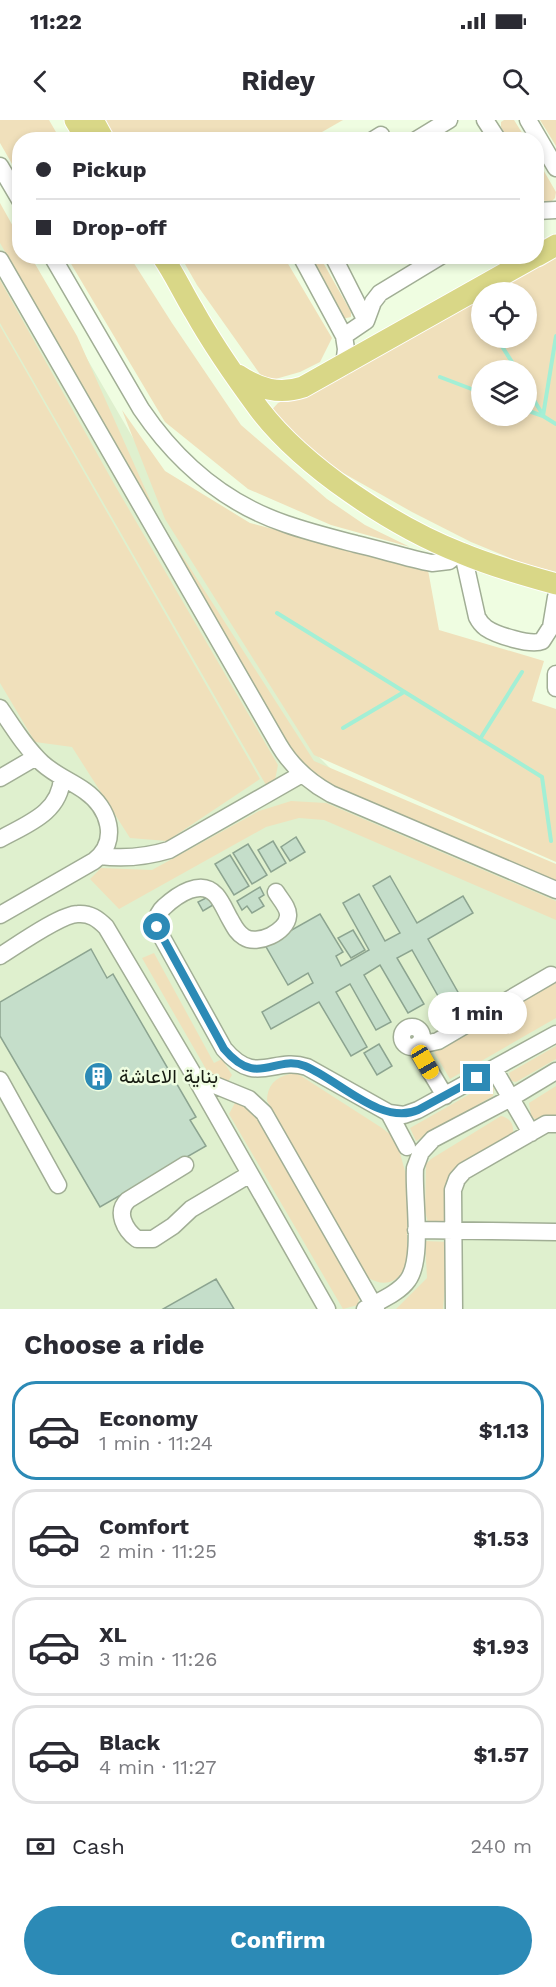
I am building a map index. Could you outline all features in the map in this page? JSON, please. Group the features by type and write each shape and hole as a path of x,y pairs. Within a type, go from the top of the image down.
{"main road":[{"path":"167,264 194,313 261,411 308,458 380,511 461,553 556,584"},
{"path":"227,363 233,371 255,385 279,392 303,387 522,264"}],"lane":[{"path":"428,132 442,122"},
{"path":"544,147 556,168"},
{"path":"0,166 12,186"},
{"path":"0,260 279,746 302,774 331,794 556,890"},
{"path":"57,264 151,424 174,452 214,487 260,514 321,535 432,563 449,561 461,553 477,616 483,625 492,631 529,643 542,641 551,627 556,597"},
{"path":"305,264 344,336 346,349 344,366"},
{"path":"337,264 366,321"},
{"path":"344,336 366,321 373,302 380,293 428,264"},
{"path":"556,674 556,688"},
{"path":"0,915 100,856 108,843 109,827 107,819 91,796 62,778 36,757 1,712"},
{"path":"0,778 36,757"},
{"path":"100,856 135,858 169,850 302,774"},
{"path":"0,839 47,812 58,797 62,778"},
{"path":"276,892 288,912 288,920 283,927 262,940 252,941 242,937 217,897 209,890 199,887 188,890 160,911 157,921 159,932 224,1049 240,1064 261,1070 290,1064 307,1067 389,1113 411,1113 556,1034"},
{"path":"0,956 71,915 87,914 106,927 195,1077 327,1309"},
{"path":"445,1096 418,1044 438,1041 551,975"},
{"path":"494,1069 531,1133"},
{"path":"195,1077 249,1099 264,1113 372,1308 408,1280 416,1262 415,1168 427,1144 441,1134 511,1098 556,1071"},
{"path":"0,1080 58,1185"},
{"path":"389,1113 406,1147"},
{"path":"454,1309 453,1190 460,1175 546,1124 556,1124"},
{"path":"185,1165 123,1205 121,1212 123,1219 137,1239 153,1239 173,1226 191,1209 250,1174"},
{"path":"416,1230 556,1232"}],"shaded area":[{"path":"0,120 49,120 56,132 12,132 12,164 0,143"},
{"path":"103,120 343,120 322,132 110,132"},
{"path":"514,120 522,132 504,132 501,122"},
{"path":"540,120 556,120 556,146"},
{"path":"544,171 556,192 551,202 544,201"},
{"path":"0,203 12,224 12,264 0,243"},
{"path":"0,209 12,237 12,264 32,264 317,755 331,769 556,866 556,1309 0,1309"},
{"path":"556,253 556,572 522,563 471,542 329,465 269,413 278,403 309,391 471,301 471,348 537,348 537,282 504,282 536,264 544,264 544,260"},
{"path":"12,264 35,264 77,336 155,511"},
{"path":"71,264 134,264 241,425 327,499 365,525 410,547 331,525 248,489 165,422"},
{"path":"185,264 288,264 332,338 320,362 300,372 272,380 262,377 197,285"},
{"path":"313,264 324,264 351,312 351,317 342,319"},
{"path":"0,280 113,482 278,765 275,780 266,785 0,323"},
{"path":"0,326 260,779 167,841 130,838 72,747 35,742 0,683"},
{"path":"122,410 165,471 250,523 428,570 439,630 544,661 532,701 556,709 556,862 314,755 165,519"},
{"path":"158,518 314,761 556,864 556,881 321,780 297,761"},
{"path":"291,801 326,803 556,901 556,920 324,820 299,818 266,827 119,909 90,879 101,868 152,870 259,811"},
{"path":"154,953 214,1063 222,1059 232,1075 226,1085 214,1083 142,958"},
{"path":"556,980 556,1018 450,1079 434,1052"},
{"path":"556,1046 556,1059 516,1082 511,1081 509,1073"},
{"path":"298,1074 396,1139 407,1178 407,1265 395,1280 385,1283 367,1277 267,1101 268,1091 273,1083 280,1077"},
{"path":"486,1085 494,1088 493,1096 416,1141 410,1128"},
{"path":"556,1086 556,1116 538,1123 531,1115 529,1103"},
{"path":"236,1101 249,1101 360,1292 358,1305 343,1309 229,1114"},
{"path":"501,1116 511,1122 513,1133 459,1167 449,1216 444,1223 435,1226 428,1222 425,1212 426,1164"},
{"path":"425,1241 449,1242 443,1309 396,1309 427,1278"}],"building":[{"path":"296,837 305,852 290,861 281,847"},
{"path":"273,841 286,863 271,872 258,850"},
{"path":"248,844 267,875 252,884 233,853"},
{"path":"230,855 249,886 234,895 215,864"},
{"path":"390,876 417,923 463,896 473,913 428,939 459,994 442,1003 412,950 397,958 424,1004 408,1013 380,965 364,975 391,1022 376,1030 350,984 336,992 367,1047 351,1056 319,1002 271,1029 262,1012 313,983 308,973 288,985 265,945 320,914 343,952 336,956 341,966 369,950 343,903 359,894 385,941 400,933 373,886"},
{"path":"260,887 264,895 259,898 264,906 252,913 247,906 242,910 237,901"},
{"path":"208,897 213,905 203,911 198,902"},
{"path":"353,930 365,950 351,958 338,938"},
{"name":"بناية الاعاشة","path":"91,949 107,978 113,974 196,1117 190,1120 206,1146 100,1207 0,1036 0,1002"},
{"path":"379,1044 392,1066 377,1075 364,1053"},
{"path":"216,1279 234,1309 163,1309"}],"waterway":[{"path":"543,416 556,336"},
{"path":"503,348 511,360"},
{"path":"440,377 471,389"},
{"path":"537,405 543,415"},
{"path":"537,414 556,424"},
{"path":"277,613 542,777 551,841"},
{"path":"480,739 522,672"},
{"path":"343,728 404,692"}],"place":[{"name":"بناية الاعاشة","path":"98,1076"}],"route":[{"path":"157,927 224,1049 240,1064 261,1070 299,1064 382,1110 397,1115 418,1110 477,1078"}]}
